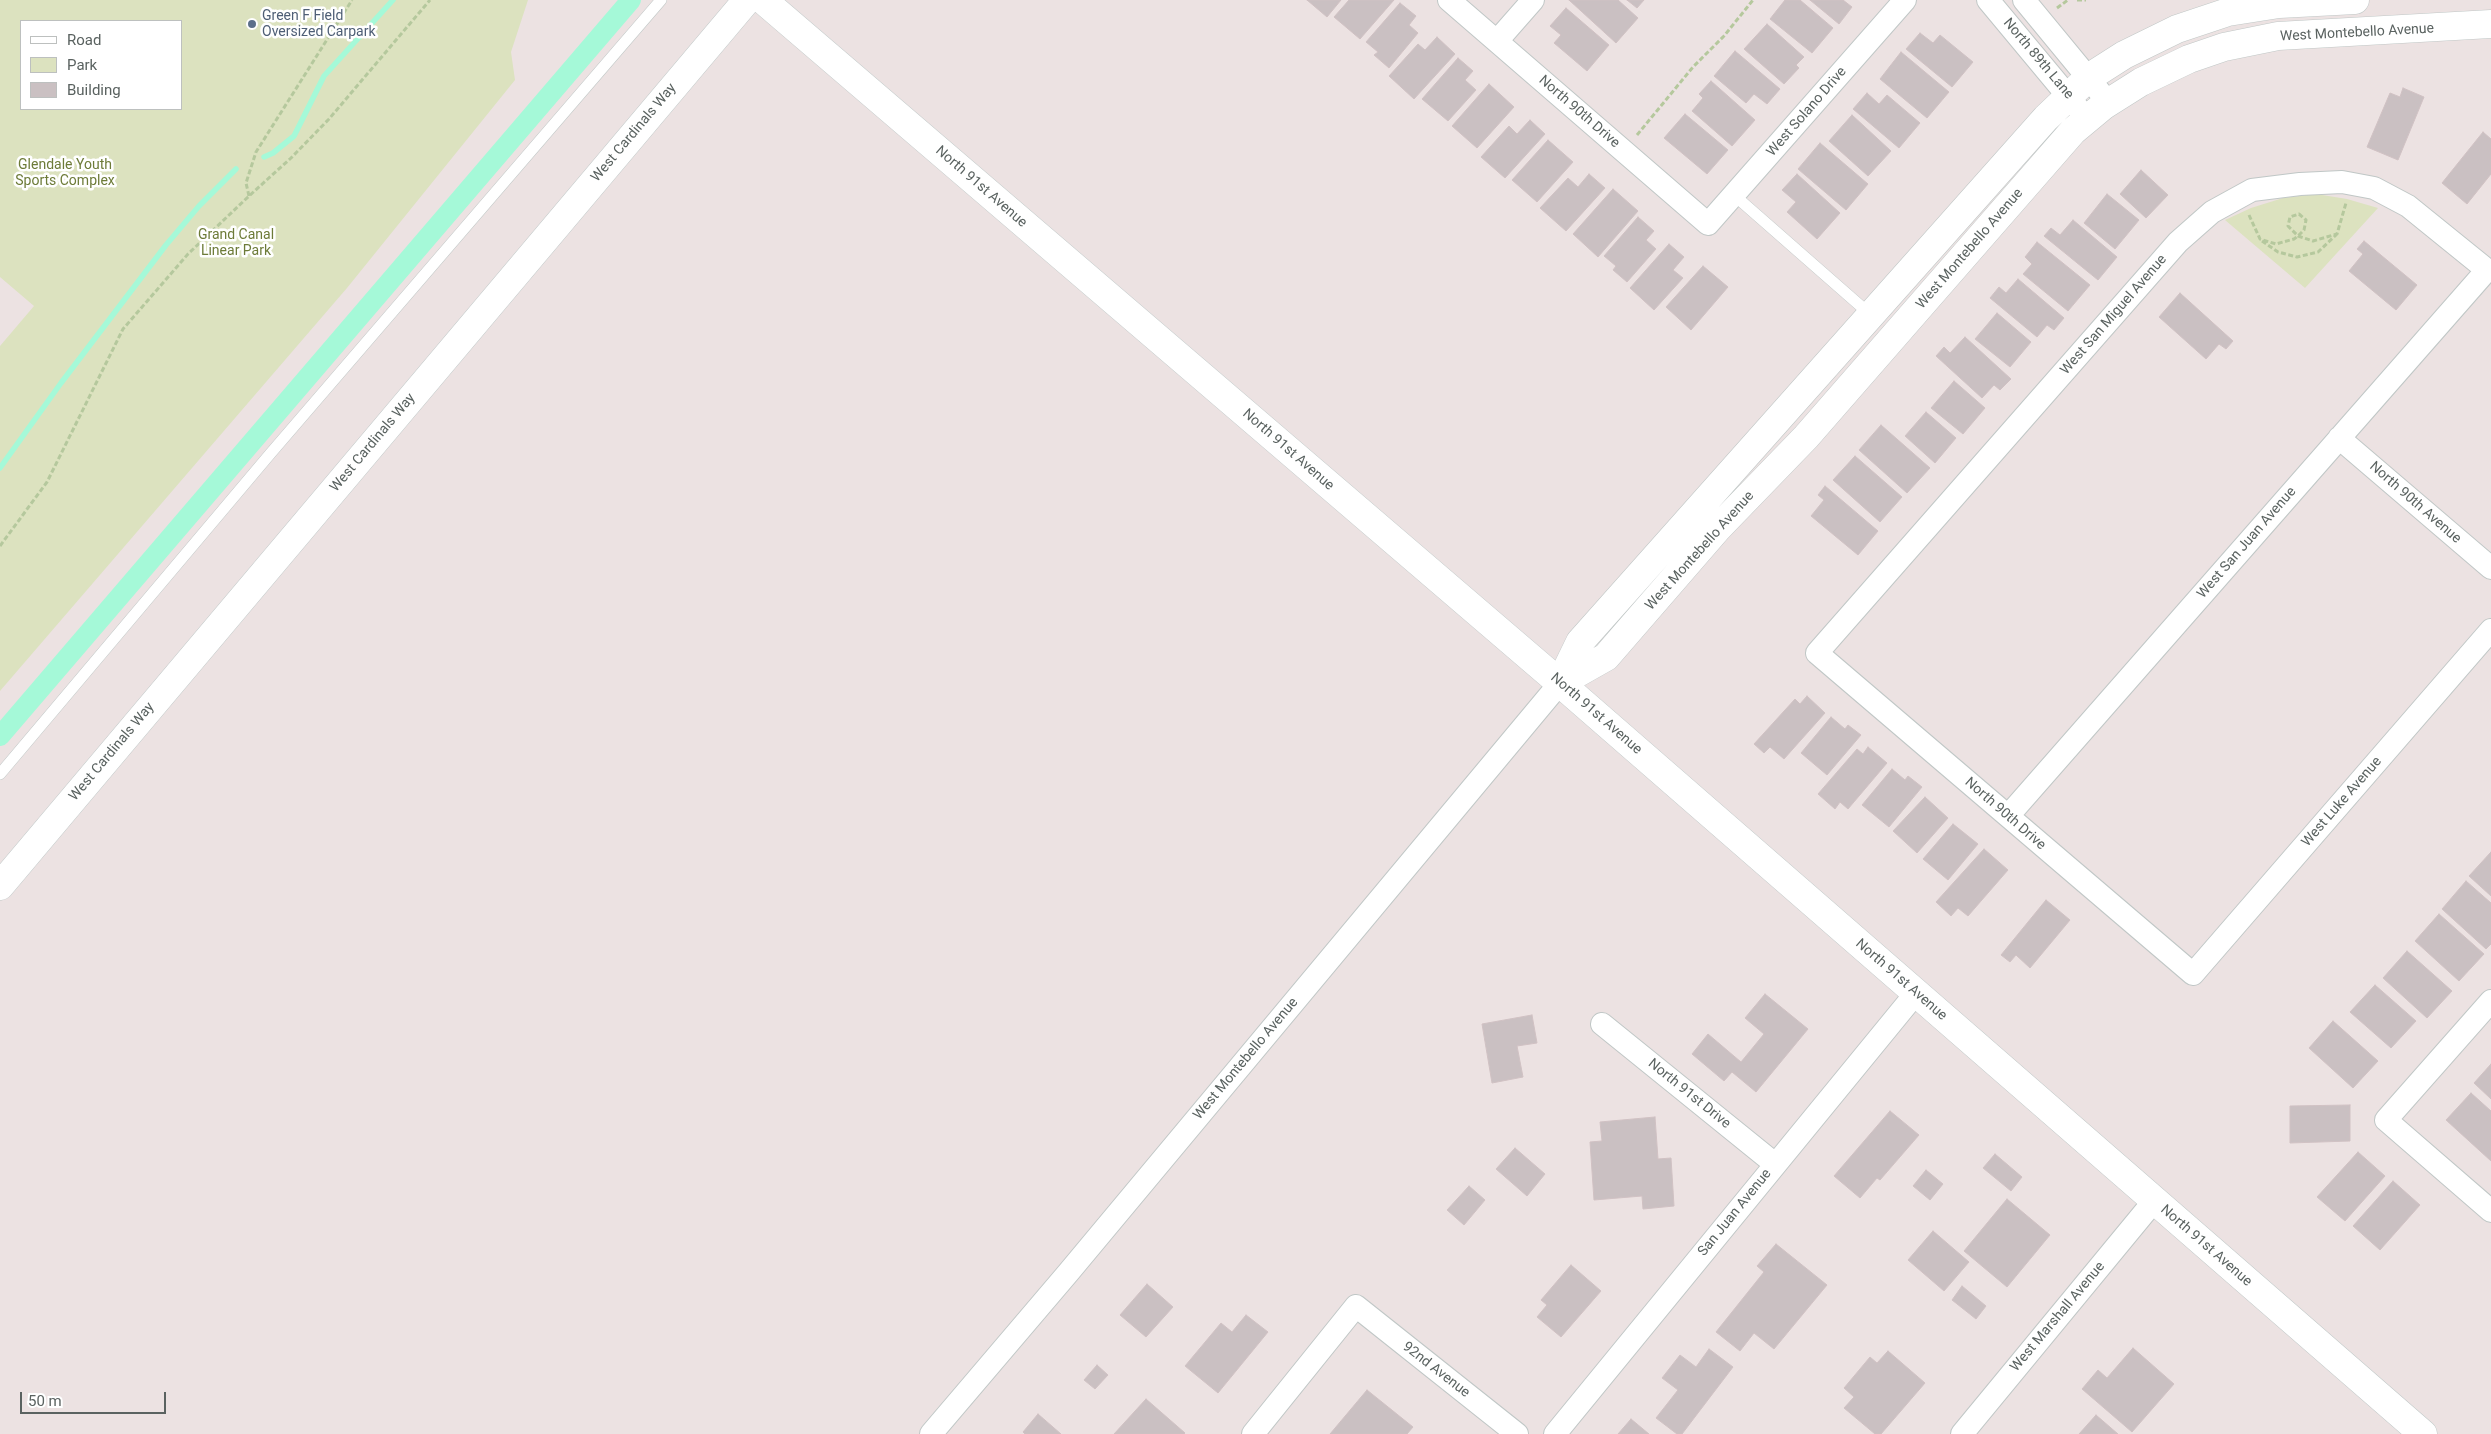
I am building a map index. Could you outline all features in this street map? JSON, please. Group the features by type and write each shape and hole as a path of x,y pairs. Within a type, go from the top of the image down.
{"main road":[{"name":"West Cardinals Way","path":"0,886 747,0"},
{"name":"North 91st Avenue","path":"763,0 1560,683 2423,1434"},
{"name":"West Montebello Avenue","path":"1560,683 1580,642 1872,316 2046,118 2088,78 2124,55 2178,29 2228,12 2279,4 2355,0"},
{"name":"West Montebello Avenue","path":"1560,683 1606,657 1717,529 1806,438 2073,131 2098,111 2141,82 2189,59 2224,47 2278,36 2491,24"}],"street":[{"name":"North 90th Drive","path":"1449,0 1708,224"},
{"path":"1497,41 1533,0"},
{"name":"West Solano Drive","path":"1708,224 1906,0"},
{"name":"North 89th Lane","path":"1988,0 2069,97 2098,111"},
{"name":"North 89th Lane","path":"2024,0 2088,78 2098,111"},
{"name":"West San Miguel Avenue","path":"1817,653 2178,242 2212,212 2252,190 2300,184 2348,183 2374,188 2408,206 2487,270"},
{"name":"West San Juan Avenue","path":"2008,816 2487,270"},
{"name":"North 90th Avenue","path":"2339,438 2491,568"},
{"name":"West Luke Avenue","path":"2193,974 2491,630"},
{"name":"North 90th Drive","path":"1817,653 2193,974"},
{"name":"West Montebello Avenue","path":"931,1434 1560,683"},
{"name":"San Juan Avenue","path":"1555,1434 1916,993"},
{"path":"2491,1001 2386,1120 2491,1211"},
{"name":"North 91st Drive","path":"1602,1024 1775,1164"},
{"name":"West Marshall Avenue","path":"1962,1434 2154,1201"},
{"name":"92nd Avenue","path":"1253,1434 1356,1306 1517,1434"}],"lane":[{"path":"0,774 270,454 661,0"},
{"path":"1734,196 1872,316"}],"path":[{"path":"248,196 246,183 256,152 352,0"},
{"path":"0,546 47,482 123,329 188,254 248,196 291,158 329,118 430,0"},
{"path":"1623,150 1693,67 1724,36 1753,0"},
{"path":"2077,0 2086,0"},
{"path":"2241,197 2260,239 2278,252 2297,257 2318,252 2332,241 2343,217 2348,183"},
{"path":"2260,239 2276,244 2286,242 2298,236 2304,230 2306,220 2299,214 2294,214 2290,217 2288,226 2298,236 2313,241 2336,234"}],"green space":[{"name":"Grand Canal Linear Park","path":"0,0 528,0 511,52 515,80 347,288 0,691 0,346 34,306 0,277"},
{"path":"2316,194 2347,199 2378,208 2305,288 2225,220 2251,208 2283,198"}],"building":[{"path":"1307,0 1341,0 1327,17"},
{"path":"1349,0 1394,0 1360,39 1334,17"},
{"path":"1569,0 1618,0 1638,18 1616,43"},
{"path":"1627,0 1644,0 1637,8"},
{"path":"1785,0 1800,0 1833,28 1812,53 1770,19"},
{"path":"1810,0 1843,0 1852,7 1839,24"},
{"path":"1400,3 1416,16 1409,25 1418,33 1389,68 1374,55 1378,52 1366,42"},
{"path":"1566,8 1609,45 1587,71 1554,43 1561,35 1550,26"},
{"path":"1767,24 1804,57 1796,65 1799,68 1784,84 1744,49"},
{"path":"1920,33 1933,43 1940,35 1973,62 1952,87 1906,49"},
{"path":"1437,37 1455,54 1414,99 1389,76 1418,44 1425,50"},
{"path":"1735,51 1780,89 1767,104 1754,94 1746,103 1714,76"},
{"path":"1901,52 1949,92 1927,118 1880,79"},
{"path":"1458,58 1473,71 1465,80 1476,90 1448,121 1422,99"},
{"path":"1711,81 1755,120 1732,146 1692,111 1703,98 1699,94"},
{"path":"1489,84 1514,107 1477,148 1452,126"},
{"path":"2403,88 2424,97 2398,160 2367,147 2390,93 2400,97"},
{"path":"1867,93 1879,104 1887,95 1920,123 1899,148 1853,109"},
{"path":"1685,114 1728,150 1707,174 1664,138"},
{"path":"1852,115 1891,151 1868,176 1829,141"},
{"path":"1530,120 1545,134 1505,178 1481,157 1509,126 1517,134"},
{"path":"2483,132 2491,139 2491,174 2467,204 2442,183"},
{"path":"1548,140 1573,162 1537,202 1512,180"},
{"path":"1820,143 1868,184 1846,210 1798,169"},
{"path":"2141,170 2168,195 2146,218 2120,194"},
{"path":"1589,174 1605,188 1566,231 1540,208 1568,178 1578,187"},
{"path":"1797,174 1840,213 1817,239 1787,212 1796,202 1782,190"},
{"path":"1613,189 1638,211 1598,257 1573,234"},
{"path":"2107,194 2139,220 2115,249 2084,223"},
{"path":"1638,217 1654,231 1646,240 1656,249 1627,282 1613,270 1616,266 1604,256"},
{"path":"2073,220 2117,257 2098,280 2044,236 2051,228 2060,235"},
{"path":"2364,241 2417,285 2396,310 2349,271 2363,254 2357,249"},
{"path":"2037,242 2090,285 2068,311 2023,274 2032,264 2025,257"},
{"path":"1669,244 1684,257 1673,270 1683,278 1654,310 1630,288"},
{"path":"1703,266 1728,287 1691,330 1666,307"},
{"path":"2018,279 2064,318 2054,330 2047,325 2037,337 1990,298 1999,287 2006,293"},
{"path":"2180,293 2233,341 2226,349 2219,344 2206,359 2159,317"},
{"path":"1997,313 2031,342 2010,367 1975,339"},
{"path":"1965,337 2011,379 2000,390 1994,385 1982,398 1936,356 1944,347 1950,353"},
{"path":"1954,381 1985,408 1963,434 1931,408"},
{"path":"1926,412 1956,438 1935,463 1905,436"},
{"path":"1881,425 1930,468 1907,493 1859,450"},
{"path":"1855,456 1902,497 1880,522 1833,480"},
{"path":"1825,486 1878,531 1858,555 1811,516 1824,500 1818,495"},
{"path":"1807,696 1825,713 1784,759 1770,747 1764,753 1754,744 1795,699 1800,704"},
{"path":"1831,717 1845,729 1848,725 1861,735 1827,775 1801,753"},
{"path":"1868,747 1887,763 1848,809 1840,802 1835,809 1818,794 1857,749 1863,754"},
{"path":"1892,769 1905,780 1908,776 1922,787 1889,827 1862,805"},
{"path":"1925,797 1948,818 1917,853 1893,831"},
{"path":"1953,824 1978,844 1948,880 1923,859"},
{"path":"1984,849 2008,870 1968,916 1958,908 1951,916 1936,902"},
{"path":"2491,852 2491,896 2469,876"},
{"path":"2466,881 2491,903 2491,944 2486,949 2442,909"},
{"path":"2046,900 2070,920 2030,968 2016,955 2010,962 2001,955"},
{"path":"2439,914 2484,954 2459,981 2415,941"},
{"path":"2407,951 2452,991 2427,1018 2383,978"},
{"path":"2375,985 2416,1021 2391,1048 2350,1012"},
{"path":"1765,994 1808,1029 1756,1092 1732,1072 1724,1081 1692,1054 1708,1034 1741,1062 1764,1034 1745,1018"},
{"path":"1532,1015 1537,1043 1517,1046 1523,1077 1492,1083 1482,1024"},
{"path":"2333,1021 2378,1061 2353,1088 2309,1048"},
{"path":"2491,1064 2491,1099 2474,1083"},
{"path":"2471,1093 2491,1111 2491,1161 2446,1120"},
{"path":"2350,1105 2350,1141 2290,1143 2290,1106"},
{"path":"1890,1111 1919,1135 1880,1180 1877,1178 1860,1198 1834,1176"},
{"path":"1655,1117 1658,1159 1671,1158 1674,1206 1643,1209 1642,1196 1594,1200 1590,1142 1602,1141 1600,1122"},
{"path":"1515,1148 1545,1174 1527,1196 1496,1169"},
{"path":"2358,1152 2385,1176 2345,1221 2317,1197"},
{"path":"1995,1154 2022,1177 2011,1191 1983,1168"},
{"path":"1926,1170 1943,1184 1930,1200 1913,1186"},
{"path":"2393,1181 2420,1205 2380,1250 2353,1226"},
{"path":"1469,1186 1485,1200 1464,1225 1447,1210"},
{"path":"2007,1199 2050,1235 2007,1287 1964,1251"},
{"path":"1933,1231 1969,1262 1944,1291 1908,1260"},
{"path":"1776,1244 1827,1285 1774,1349 1754,1333 1740,1351 1716,1332 1764,1272 1757,1266"},
{"path":"1571,1265 1601,1291 1561,1337 1537,1317 1547,1305 1541,1300"},
{"path":"1147,1284 1173,1307 1146,1337 1120,1315"},
{"path":"1962,1286 1986,1306 1976,1319 1952,1300"},
{"path":"1246,1315 1268,1332 1218,1393 1185,1366 1221,1323 1232,1332"},
{"path":"2133,1348 2174,1384 2132,1432 2082,1389 2098,1370 2107,1378"},
{"path":"1709,1349 1733,1367 1682,1434 1677,1434 1656,1418 1678,1390 1662,1378 1680,1355 1696,1367"},
{"path":"1888,1351 1925,1383 1881,1434 1875,1434 1844,1408 1854,1397 1844,1388 1870,1357 1877,1363"},
{"path":"1097,1365 1108,1375 1095,1389 1084,1380"},
{"path":"1367,1390 1413,1427 1407,1434 1330,1434"},
{"path":"1146,1399 1185,1433 1114,1434"},
{"path":"1038,1414 1061,1434 1025,1434 1023,1432"},
{"path":"2096,1415 2118,1434 2079,1434"},
{"path":"1631,1419 1649,1434 1618,1434"}],"waterway":[{"path":"264,157 273,153 294,136 324,76 393,0"},
{"path":"0,736 631,0"},
{"path":"0,468 61,383 166,245 199,206 236,169"}],"place":[{"name":"Green F Field Oversized Carpark","path":"252,24"}],"park label":[{"name":"Glendale Youth Sports Complex","path":"65,174"}]}
